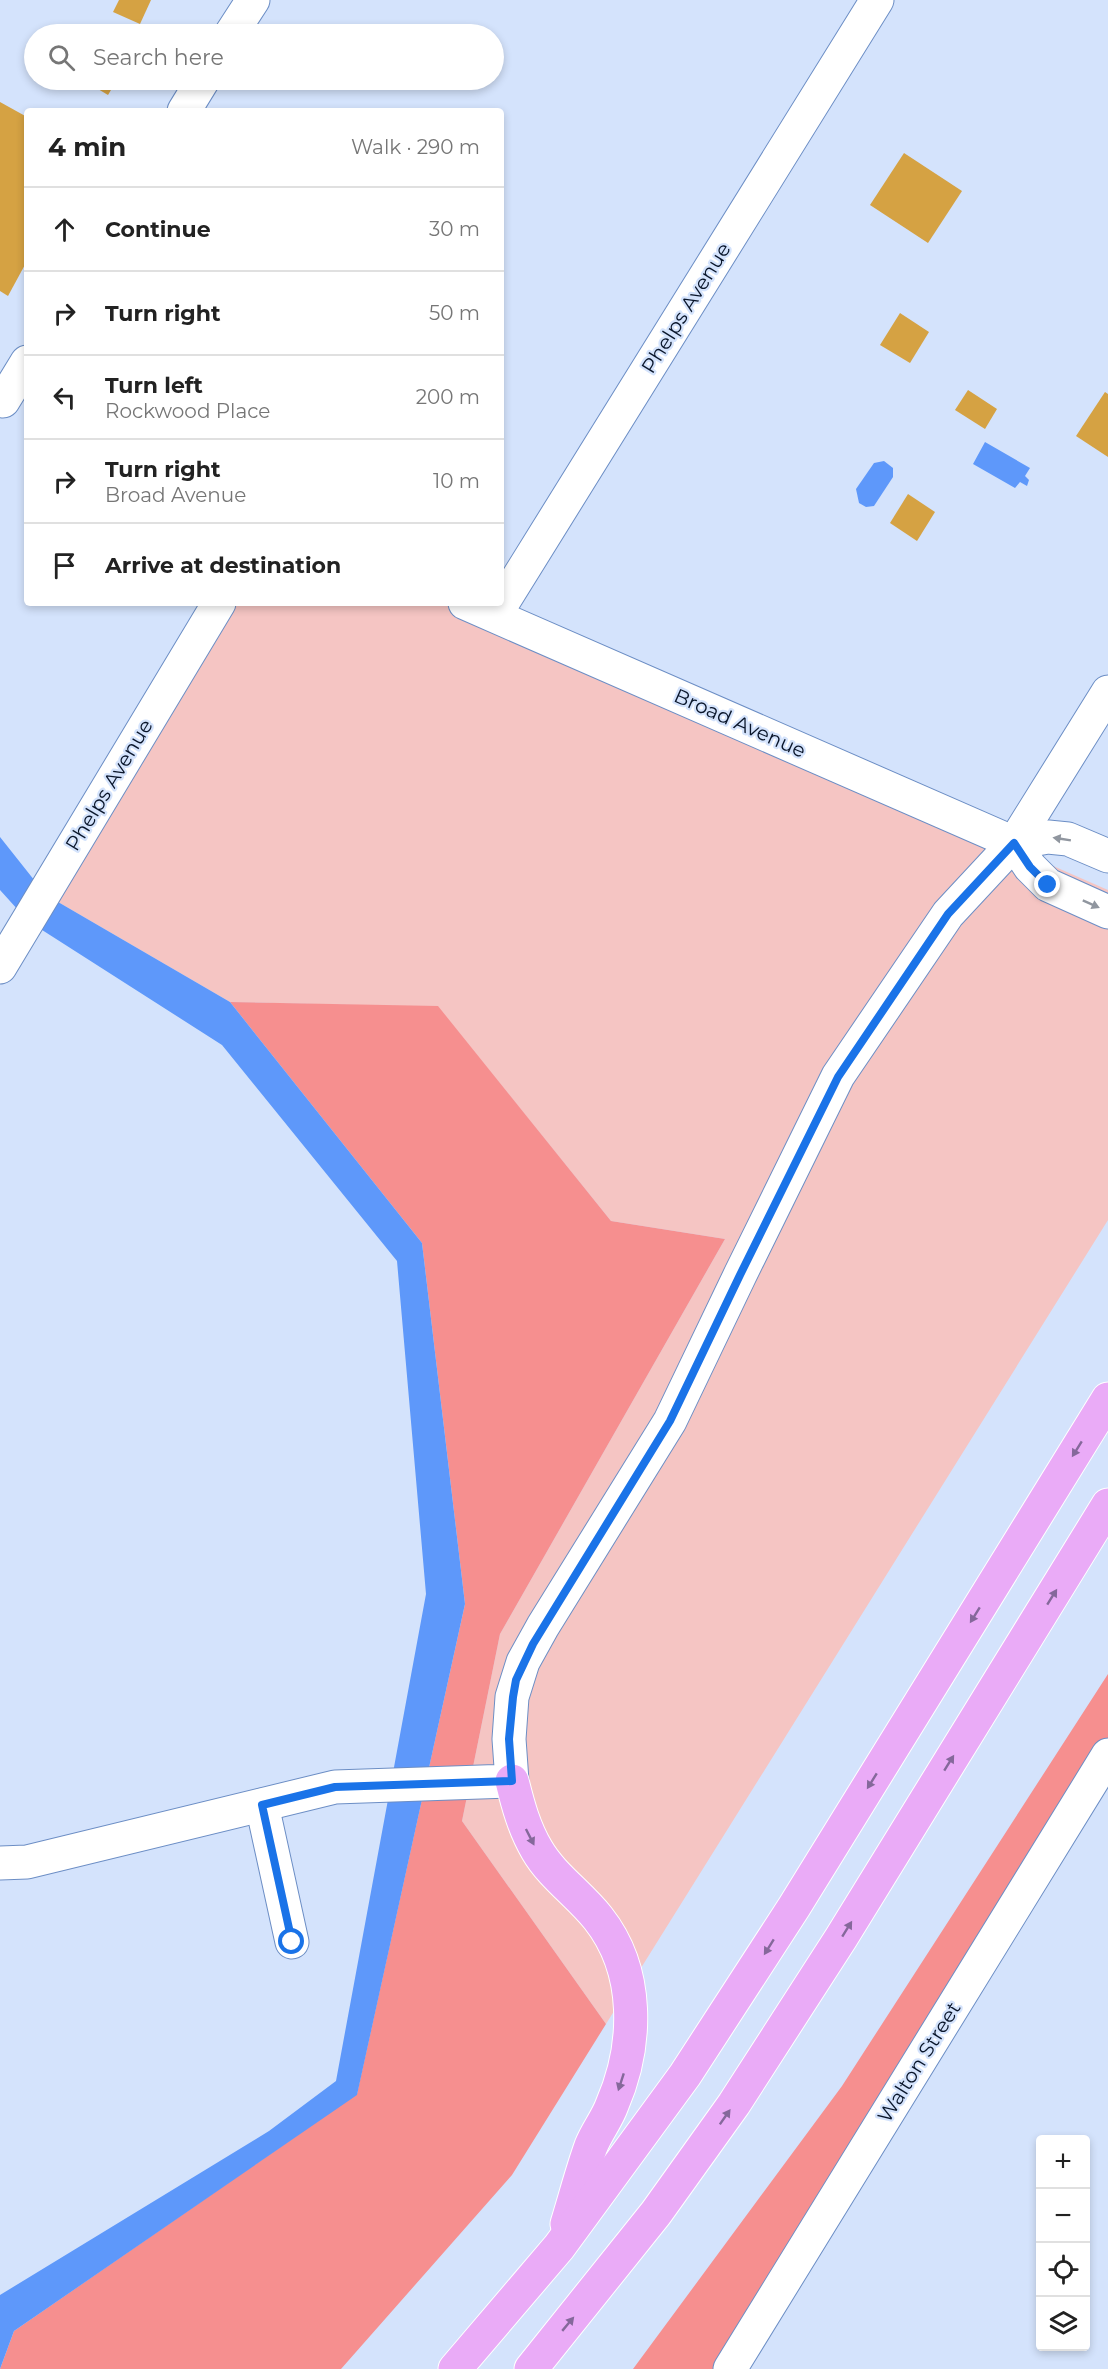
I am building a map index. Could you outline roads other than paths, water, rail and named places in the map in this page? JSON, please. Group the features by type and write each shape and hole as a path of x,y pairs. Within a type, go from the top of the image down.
{"highway":[{"path":"455,2369 559,2247 647,2129 759,1963 1108,1399"},
{"path":"531,2369 649,2222 734,2104 835,1948 1108,1505"},
{"path":"512,1781 520,1814 537,1851 589,1908 616,1948 625,1969 629,1996 631,2025 622,2079 612,2106 592,2143 559,2247"}],"street":[{"path":"237,24 253,0"},
{"name":"Phelps Avenue","path":"504,572 878,0"},
{"path":"186,108 197,90"},
{"path":"10,404 24,369"},
{"name":"Phelps Avenue","path":"3,962 217,606"},
{"name":"Broad Avenue","path":"480,609 1014,843"},
{"path":"0,1863 27,1862 335,1787 512,1781 509,1739 516,1680 533,1644 670,1421 838,1077 948,914 1014,843 1108,692"},
{"path":"1014,843 1048,837 1068,838 1108,856"},
{"path":"1014,843 1030,867 1048,885 1108,912"},
{"name":"Walton Street","path":"730,2369 1108,1755"},
{"path":"262,1805 292,1942"}],"water":[{"path":"985,442 1030,468 1025,476 1029,480 1027,486 1020,482 1015,488 973,464"},
{"path":"884,461 893,468 893,477 874,506 866,507 859,503 856,489 874,463"},
{"path":"0,837 46,895 230,1002 422,1243 465,1604 357,2095 14,2331 0,2369 0,2295 269,2131 336,2081 426,1594 397,1261 222,1045 28,921 0,890"}]}
